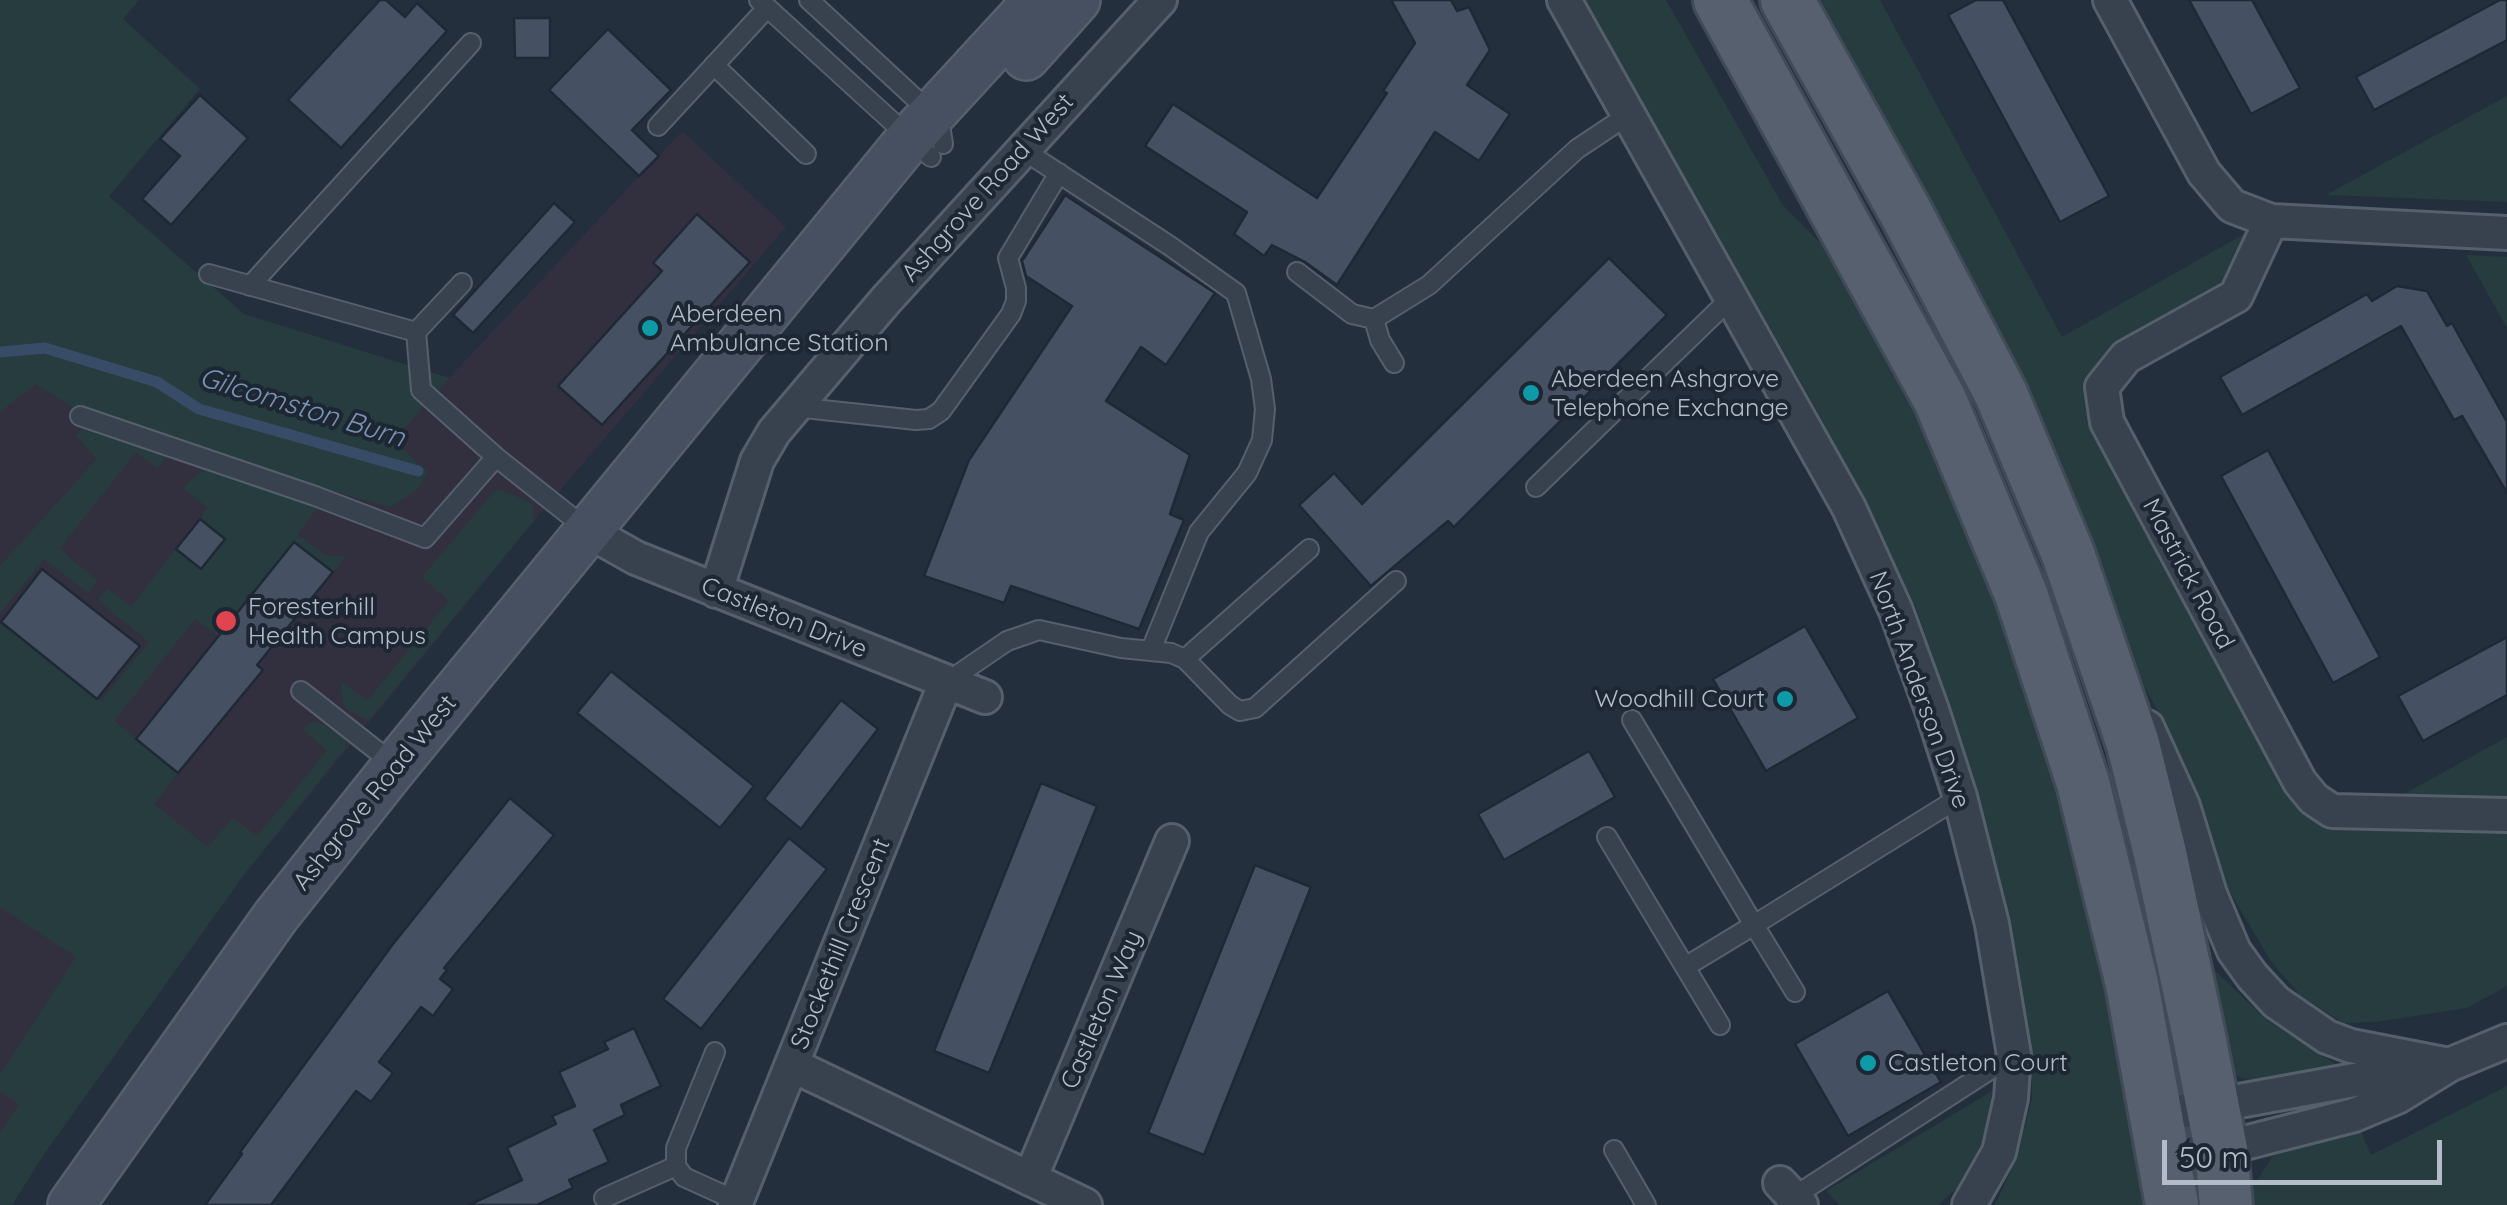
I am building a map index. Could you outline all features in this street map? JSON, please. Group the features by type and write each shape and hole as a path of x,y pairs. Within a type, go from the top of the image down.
{"main road":[{"path":"1720,0 1940,400 2021,594 2084,783 2132,984 2165,1159"},
{"path":"1787,0 2001,394 2061,537 2100,644 2133,744 2160,853 2216,1129 2226,1205"}],"street":[{"name":"Ashgrove Road West","path":"70,1205 276,916 396,765 699,397 929,138 1037,0"},
{"name":"Ashgrove Road West","path":"929,138 1077,0"},
{"name":"Ashgrove Road West","path":"716,591 757,461 774,432 1160,0"},
{"name":"North Anderson Drive","path":"1564,0 1857,526 1896,611 1960,797 1992,924 2014,1055 2011,1098 1999,1152 1969,1205"},
{"path":"2110,0 2204,173 2232,206 2271,221 2507,233"},
{"name":"Mastrick Road","path":"2271,221 2236,296 2126,357 2102,387 2107,422 2300,782 2314,800 2332,811 2507,814"},
{"name":"Castleton Drive","path":"588,531 636,558 985,698"},
{"path":"2100,644 2154,738 2182,806 2210,894 2234,951 2252,976 2276,1002 2327,1037 2351,1046 2449,1065"},
{"name":"Stockethill Crescent","path":"736,1203 946,682"},
{"name":"Castleton Way","path":"1030,1179 1172,840"},
{"path":"2165,1159 2216,1129 2354,1115 2397,1097 2449,1065 2507,1040"},
{"path":"792,1065 1085,1205"}],"lane":[{"path":"810,0 929,138"},
{"path":"658,126 763,4 929,138"},
{"path":"250,286 471,43"},
{"path":"714,65 806,154"},
{"path":"1297,272 1352,314 1374,319 1429,284 1577,149 1628,115"},
{"path":"1023,150 1236,293 1261,379 1265,408 1262,440 1247,473 1199,532 1151,650"},
{"path":"795,407 916,420 941,411 1010,314 1016,288 1008,258 1059,173"},
{"path":"208,274 416,332"},
{"path":"462,282 416,332 421,390 588,531"},
{"path":"1536,487 1731,298"},
{"path":"1374,319 1380,340 1394,363"},
{"path":"80,416 425,538 496,457"},
{"path":"1185,659 1308,549"},
{"path":"946,682 1007,641 1039,630 1121,648 1171,653 1185,659 1230,705 1240,711 1255,708 1396,581"},
{"path":"301,691 396,765"},
{"path":"1632,720 1794,992"},
{"path":"1684,966 1960,797"},
{"path":"1607,838 1720,1025"},
{"path":"715,1052 676,1148 676,1166 684,1176 736,1203"},
{"path":"1791,1195 2014,1055"},
{"path":"1614,1150 1646,1205"},
{"path":"604,1198 676,1166"}],"shaded area":[{"name":"Foresterhill Health Campus","path":"0,0 139,0 123,19 200,89 109,196 244,314 449,378 682,131 786,227 533,522 243,876 44,1154 12,1205 0,1205"}],"green space":[{"path":"0,0 139,0 123,19 200,89 109,196 244,314 449,378 393,441 428,472 418,489 391,507 321,488 75,409 36,384 0,412"},
{"path":"1584,0 1666,0 1782,204 1845,268 1899,363 1980,541 2055,759 2091,901 2134,1121 2142,1205 1995,1205 2016,1159 2032,1099 2031,1044 2008,918 1977,789 1916,607 1814,405"},
{"path":"1810,0 1880,0 2062,337 2246,233 2236,296 2102,387 2300,782 2368,814 2507,737 2507,986 2467,1008 2343,1023 2301,996 2270,960 2226,885 2170,733 2121,644"},
{"path":"2507,96 2507,202 2326,195"},
{"path":"2466,255 2507,257 2507,328"},
{"path":"98,426 158,447 165,458 158,469 136,452 59,549 98,581 89,593 44,559 0,613 0,566 97,459 76,436 84,427"},
{"path":"212,467 320,505 297,534 326,556 346,556 333,572 294,542 219,636 195,619 114,721 178,773 154,804 208,847 233,818 257,836 327,751 303,729 310,723 318,722 337,733 344,738 346,747 243,876 44,1154 12,1205 0,1205 0,1133 19,1104 0,1091 0,1075 76,957 0,907 0,622 101,701 149,642 98,600 107,588 131,607 176,549 201,568 224,539 200,519 208,508 183,488 197,474"},
{"path":"500,490 528,501 533,506 533,522 369,720 350,711 343,704 341,681 367,701 449,601 422,577 493,493"},
{"path":"2209,965 2268,1021 2339,1066 2304,1076 2258,1082 2238,1077 2225,1059"},
{"path":"2507,1086 2507,1205 2247,1205 2246,1198 2272,1157 2359,1127 2371,1155"},
{"path":"1992,1091 1985,1136 1961,1185 1938,1205 1840,1205 1826,1191"}],"building":[{"path":"380,0 386,0 405,17 417,3 447,31 341,148 288,100"},
{"path":"1391,0 1451,0 1457,11 1469,7 1490,50 1467,85 1510,114 1479,161 1435,132 1337,285 1272,245 1264,256 1234,234 1247,212 1145,146 1173,104 1317,198 1387,93 1383,91 1415,43"},
{"path":"1976,0 2003,0 2109,196 2060,222 1948,15"},
{"path":"2189,0 2252,0 2300,88 2251,114"},
{"path":"2500,0 2507,0 2507,40 2374,110 2356,77"},
{"path":"514,18 550,18 550,58 515,58"},
{"path":"608,29 671,90 632,130 659,156 639,176 549,90"},
{"path":"200,95 248,138 171,225 142,199 180,156 160,139"},
{"path":"1065,195 1215,293 1166,365 1141,347 1106,401 1190,455 1170,514 1184,520 1139,629 1011,586 1004,603 924,576 969,460 1072,306 1026,276 1022,261"},
{"path":"554,203 575,222 473,333 453,315"},
{"name":"Aberdeen Ambulance Station","path":"697,214 750,262 602,425 558,386 662,271 653,263"},
{"name":"Aberdeen Ashgrove Telephone Exchange","path":"1609,258 1667,315 1454,527 1448,521 1371,586 1299,505 1334,473 1362,504"},
{"path":"2397,286 2427,291 2447,326 2452,323 2507,422 2507,493 2462,416 2454,420 2401,326 2242,415 2220,377 2367,294 2372,301"},
{"path":"2268,450 2380,657 2333,683 2221,476"},
{"path":"200,519 225,539 201,569 176,549"},
{"path":"294,542 333,572 257,665 263,670 178,773 136,739"},
{"path":"42,569 140,646 97,699 1,622"},
{"name":"Woodhill Court","path":"1805,626 1858,718 1766,771 1713,679"},
{"path":"2507,637 2507,695 2423,741 2398,696"},
{"path":"611,671 754,786 720,828 577,713"},
{"path":"841,700 878,729 801,829 764,799"},
{"path":"1589,751 1615,797 1504,860 1478,814"},
{"path":"1041,783 1097,806 989,1073 934,1051"},
{"path":"510,798 554,835 444,968 447,970 440,979 453,989 433,1016 421,1007 379,1062 393,1073 371,1102 356,1091 271,1205 205,1205 393,944"},
{"path":"789,838 827,869 701,1029 663,999"},
{"path":"1255,865 1311,887 1204,1155 1148,1133"},
{"name":"Castleton Court","path":"1888,991 1941,1082 1848,1136 1795,1044"},
{"path":"634,1028 661,1086 621,1105 625,1115 594,1130 609,1162 569,1180 573,1188 537,1205 469,1205 522,1180 507,1148 556,1124 552,1116 575,1106 559,1072 608,1049 604,1042"}],"waterway":[{"name":"Gilcomston Burn","path":"0,352 45,348 157,382 199,409 418,471"}],"place":[{"name":"Aberdeen Ambulance Station","path":"650,328"},
{"name":"Aberdeen Ashgrove Telephone Exchange","path":"1531,393"},
{"name":"Foresterhill Health Campus","path":"226,621"},
{"name":"Woodhill Court","path":"1785,699"},
{"name":"Castleton Court","path":"1868,1063"}]}
